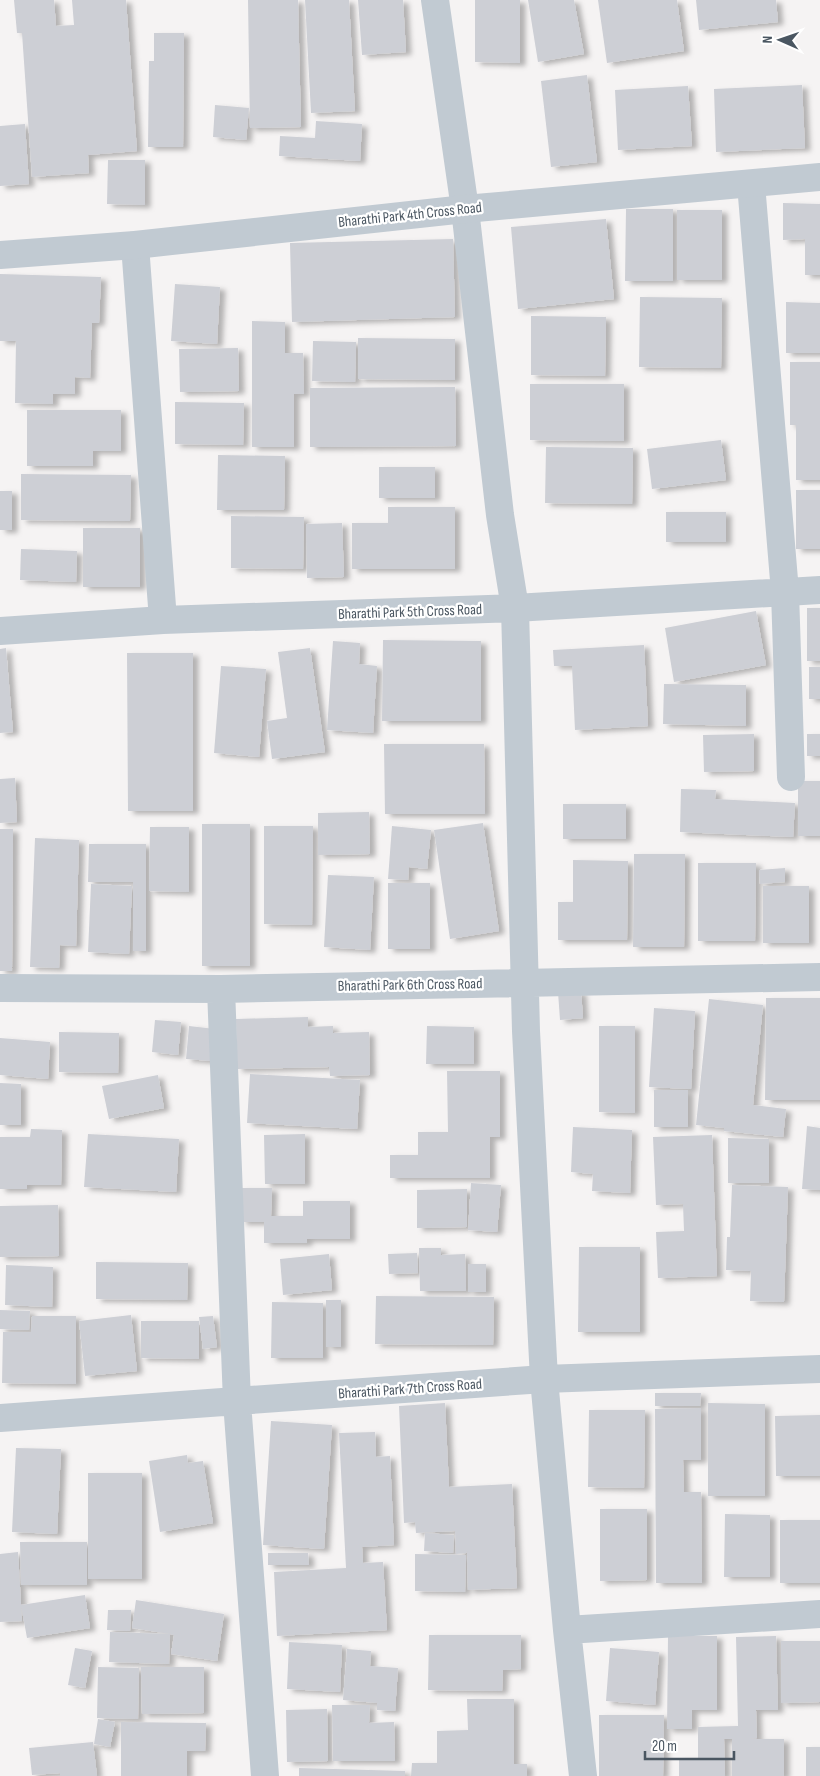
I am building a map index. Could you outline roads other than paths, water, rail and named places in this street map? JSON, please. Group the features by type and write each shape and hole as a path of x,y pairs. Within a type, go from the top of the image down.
{"street":[{"path":"435,0 465,209 500,515 515,608 525,982 544,1379 567,1630 583,1776"},
{"name":"Bharathi Park 4th Cross Road","path":"0,255 135,245 465,209 820,177"},
{"path":"751,184 785,592 791,776"},
{"path":"135,245 163,620"},
{"name":"Bharathi Park 5th Cross Road","path":"0,631 163,620 515,608 820,590"},
{"name":"Bharathi Park 6th Cross Road","path":"0,988 221,989 820,977"},
{"path":"221,989 237,1402 265,1776"},
{"name":"Bharathi Park 7th Cross Road","path":"0,1418 544,1379 820,1369"},
{"path":"567,1630 820,1614"}]}
